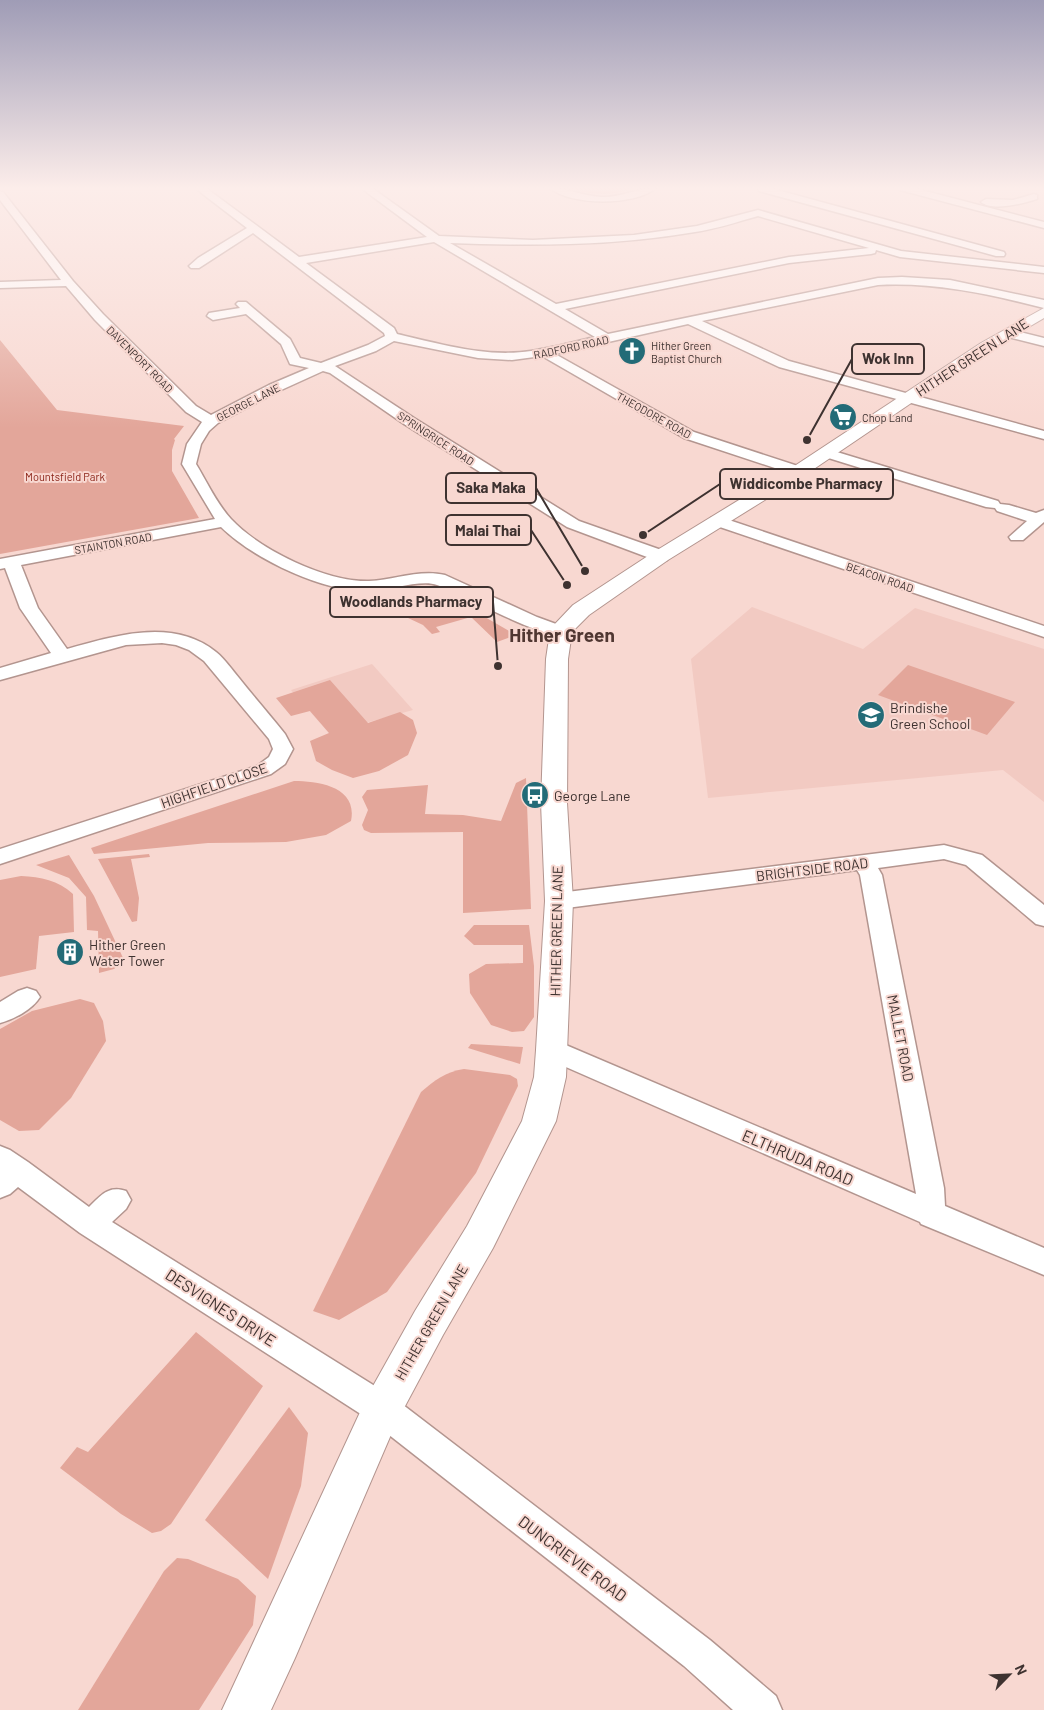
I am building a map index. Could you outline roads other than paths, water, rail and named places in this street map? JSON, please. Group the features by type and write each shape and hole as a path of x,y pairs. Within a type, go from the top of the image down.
{"street":[{"name":"DAVENPORT ROAD","path":"57,268 99,317 185,403 203,418 213,420"},
{"path":"306,268 390,331 392,337"},
{"path":"486,268 607,339"},
{"path":"555,308 752,268"},
{"name":"RADFORD ROAD","path":"392,337 452,352 484,356 507,357 546,353 853,285 891,279 945,282 1044,304"},
{"path":"0,285 69,283"},
{"name":"SPRINGRICE ROAD","path":"213,316 246,307 286,342 295,361 334,370 409,421 573,524 661,556"},
{"name":"HITHER GREEN LANE","path":"246,1710 279,1642 382,1409 429,1323 480,1237 539,1121 550,1077 559,901 554,803 557,659 561,632 581,610 661,556 798,472 1008,333 1044,312"},
{"path":"691,321 784,364 1044,435"},
{"path":"1008,333 1044,342"},
{"name":"GEORGE LANE","path":"392,337 372,348 274,388 213,420 203,429 194,444 189,464 225,522 240,535 282,562 336,582 363,586 429,578 439,579 523,618 561,632"},
{"name":"THEODORE ROAD","path":"546,353 688,435 798,472"},
{"path":"827,453 997,506 1041,517"},
{"path":"1017,537 1041,517"},
{"name":"BEACON ROAD","path":"716,521 1044,632"},
{"name":"STAINTON ROAD","path":"6,563 225,522"},
{"path":"0,674 63,656 28,608 6,563"},
{"name":"HIGHFIELD CLOSE","path":"0,857 264,770 278,760 283,749 278,738 211,657 201,648 189,642 172,638 125,639 63,656"},
{"name":"BRIGHTSIDE ROAD","path":"559,901 944,852 974,860 1044,918"},
{"name":"MALLET ROAD","path":"864,863 871,875 875,895 930,1188 931,1215"},
{"path":"0,1014 26,997"},
{"name":"ELTHRUDA ROAD","path":"552,1050 931,1215 1044,1262"},
{"name":"DESVIGNES DRIVE","path":"6,1171 382,1409"},
{"path":"90,1224 116,1200"},
{"name":"DUNCRIEVIE ROAD","path":"382,1409 697,1653 762,1710"}],"place":[{"name":"Hither Green Baptist Church","path":"632,351"},
{"name":"Chop Land","path":"843,417"},
{"name":"Wok Inn","path":"807,440"},
{"name":"Widdicombe Pharmacy","path":"643,535"},
{"name":"Saka Maka","path":"585,571"},
{"name":"Malai Thai","path":"567,585"},
{"name":"Woodlands Pharmacy","path":"498,666"},
{"name":"Brindishe Green School","path":"871,715"},
{"name":"George Lane","path":"535,795"},
{"name":"Hither Green Water Tower","path":"70,952"}],"district":[{"name":"Hither Green","path":"562,634"}],"park label":[{"name":"Mountsfield Park","path":"65,476"}]}
